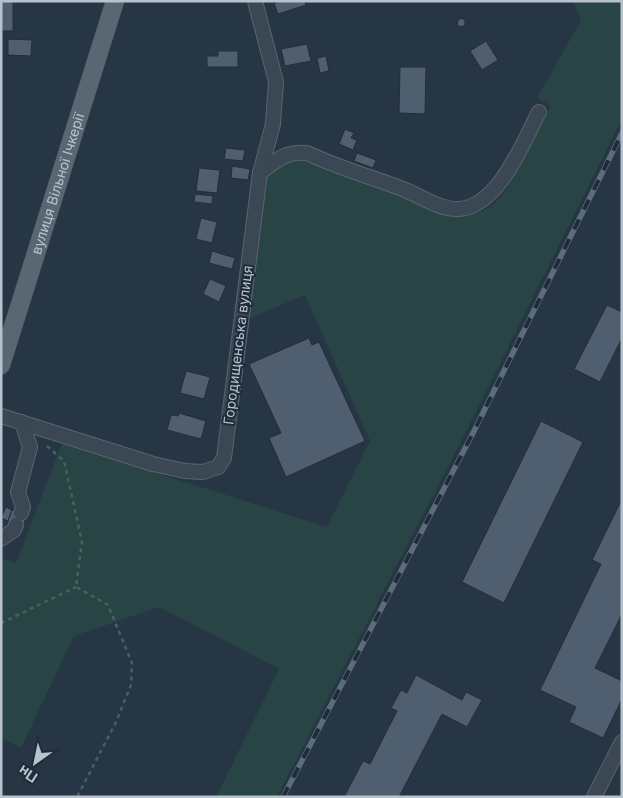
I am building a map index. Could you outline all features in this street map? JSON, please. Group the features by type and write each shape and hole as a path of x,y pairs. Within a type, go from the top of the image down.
{"main road":[{"name":"вулиця Вільної Ічкерії","path":"1,365 115,1"}],"street":[{"name":"Городищенська вулиця","path":"1,416 153,464 185,471 203,472 218,467 224,458 260,173 274,124 276,82 255,1"},
{"path":"260,173 279,157 293,151 307,153 432,202 456,209 472,206 487,196 503,178 539,112"},
{"path":"1,539 14,530 24,507 18,492 30,447 22,422"},
{"path":"594,797 622,742"}],"path":[{"path":"43,442 64,461 82,542 76,587"},
{"path":"1,623 76,587"},
{"path":"76,587 108,605 132,663 131,685 125,700 77,797"}],"green space":[{"path":"573,1 622,1 622,119 468,428 277,797 216,797 279,669 159,607 74,636 21,748 1,738 1,558 16,563 62,443 327,527 370,441 305,295 248,319 267,178 282,162 306,157 456,216 488,208 496,202 510,183 551,106 537,98 581,20"}],"building":[{"path":"1,1 13,1 13,31 1,31"},
{"path":"280,1 305,1 306,5 278,14 274,3"},
{"path":"462,18 465,21 465,25 461,27 457,25 458,20"},
{"path":"8,39 32,40 31,56 8,55"},
{"path":"486,41 498,60 482,70 470,51"},
{"path":"307,44 311,61 285,66 281,49"},
{"path":"218,51 238,51 238,67 207,67 207,56 218,56"},
{"path":"326,56 329,71 320,73 317,58"},
{"path":"400,67 426,67 425,114 399,113"},
{"path":"345,129 354,133 351,138 357,140 353,150 339,144"},
{"path":"226,148 245,150 243,161 224,159"},
{"path":"357,153 376,160 373,168 354,161"},
{"path":"232,166 250,169 248,180 231,178"},
{"path":"199,168 220,170 217,193 196,191"},
{"path":"195,194 213,196 212,204 194,202"},
{"path":"201,218 217,222 212,243 196,239"},
{"path":"212,251 235,258 232,269 209,263"},
{"path":"210,279 226,286 219,302 203,294"},
{"path":"607,305 622,312 622,338 600,382 574,369"},
{"path":"309,338 312,345 319,342 365,441 286,477 269,438 281,433 249,364"},
{"path":"186,371 210,377 204,399 180,393"},
{"path":"179,413 206,421 201,439 167,430 171,415 178,416"},
{"path":"541,421 583,442 504,603 462,582"},
{"path":"622,499 622,614 595,668 622,681 622,699 603,738 569,722 576,707 540,690 601,564 592,560"},
{"path":"6,507 12,510 8,521 1,518"},
{"path":"12,510 27,516 22,527 8,521"},
{"path":"416,675 462,700 466,692 482,700 467,727 442,714 399,797 344,797 363,761 370,764 397,711 391,708 401,690 407,693"}],"railway":[{"path":"283,797 474,431 622,133"}]}
